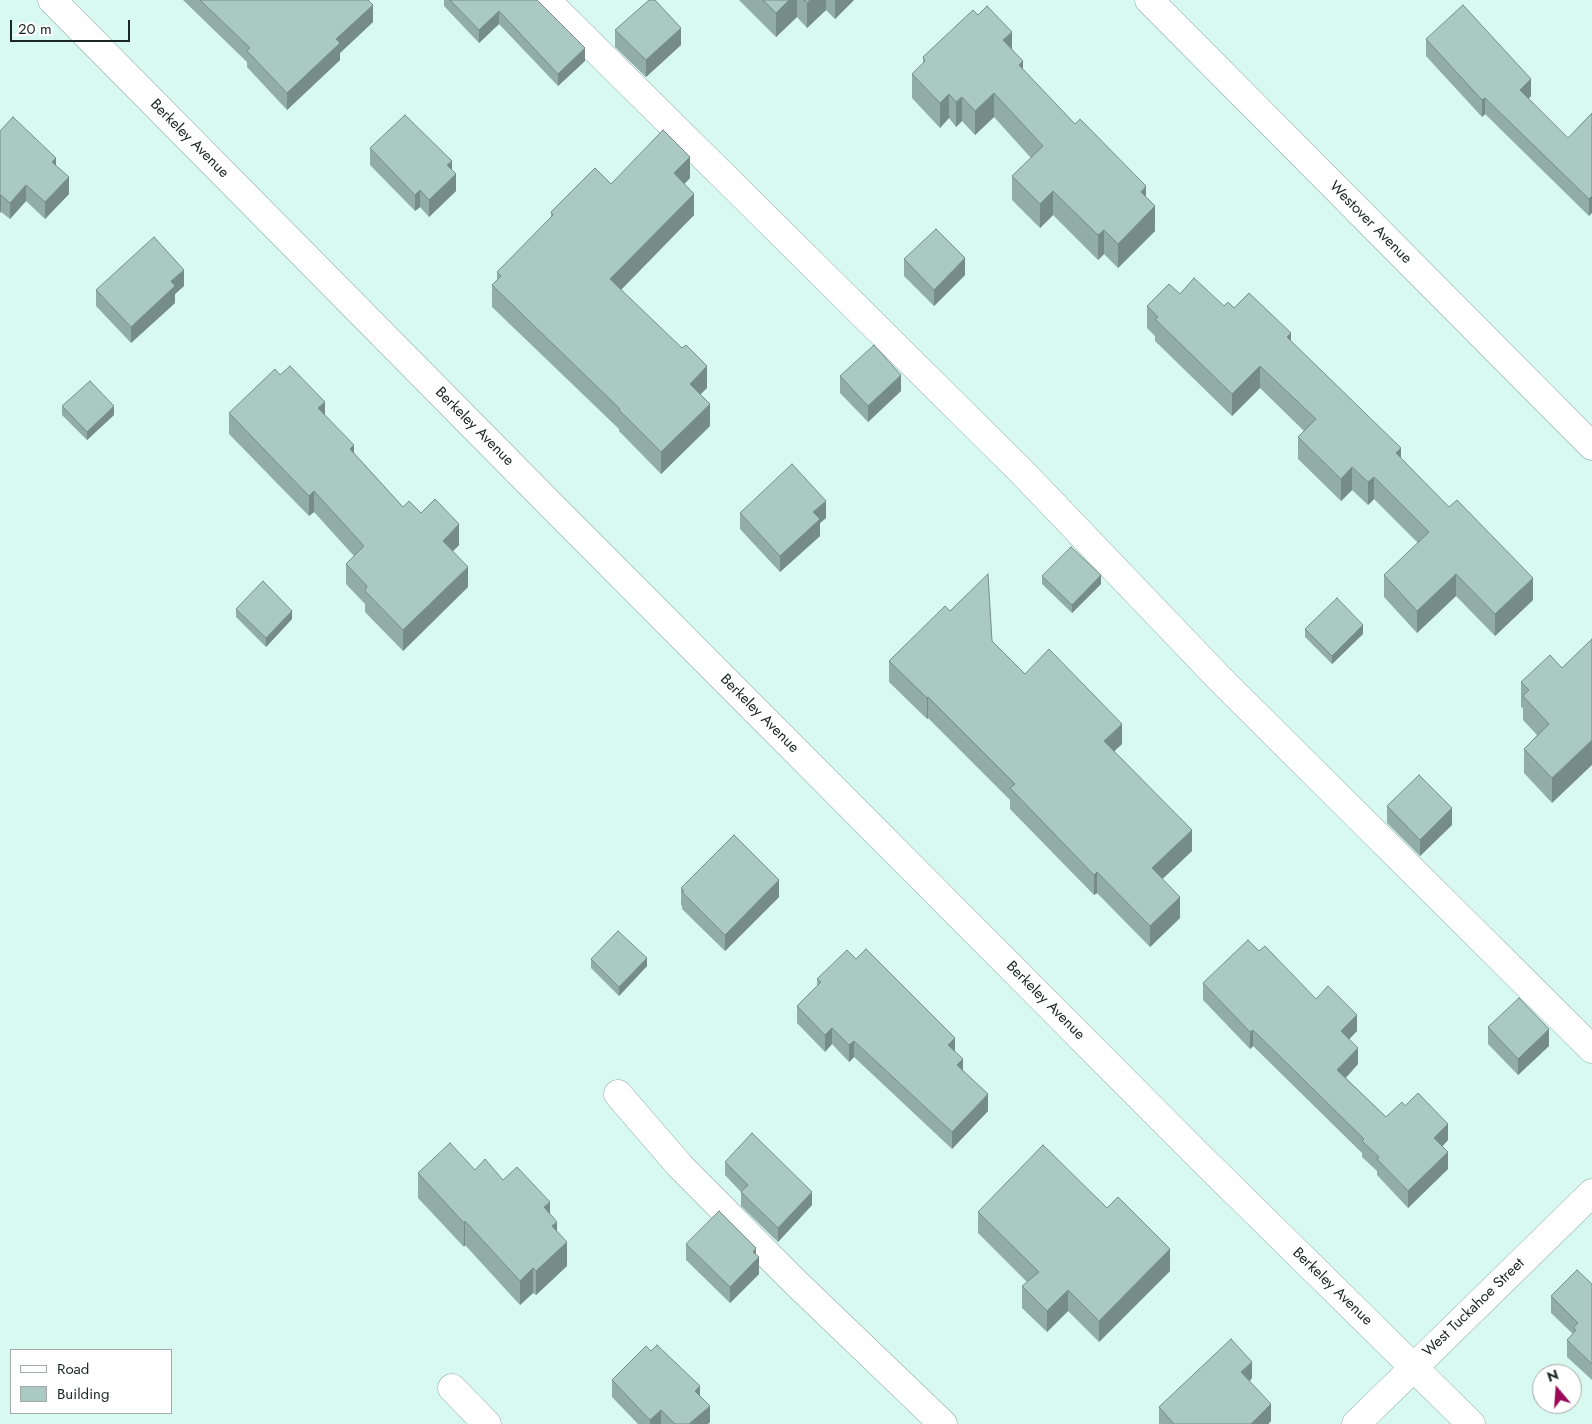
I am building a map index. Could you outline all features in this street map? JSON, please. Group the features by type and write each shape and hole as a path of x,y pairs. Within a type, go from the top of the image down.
{"street":[{"path":"546,0 1022,472 1221,680 1592,1049"},
{"name":"Westover Avenue","path":"1149,0 1592,446"},
{"name":"Berkeley Avenue","path":"66,5 559,513 1198,1155 1471,1424"},
{"path":"618,1094 680,1166 794,1281 943,1424"},
{"name":"West Tuckahoe Street","path":"1356,1424 1592,1192"},
{"path":"452,1388 487,1424"}],"building":[{"path":"200,0 368,0 373,5 336,39 340,43 287,93 247,51 250,48"},
{"path":"450,0 537,0 585,48 558,74 499,11 479,30"},
{"path":"649,0 655,0 681,28 646,60 615,30"},
{"path":"763,0 789,0 776,13"},
{"path":"1463,5 1531,79 1520,90 1568,138 1592,113 1592,196 1589,199 1485,98 1482,100 1426,39"},
{"path":"987,6 1012,32 1003,40 1023,61 1019,65 1075,124 1080,119 1146,186 1141,192 1155,206 1118,244 1104,230 1098,235 1053,191 1040,204 1012,176 1043,146 994,93 975,111 962,97 956,102 949,94 940,103 912,74 925,61 923,57 973,10 978,15"},
{"path":"405,115 452,161 447,165 456,174 429,200 420,190 415,195 370,148"},
{"path":"13,117 56,158 52,162 69,177 45,202 26,185 10,203 0,196 0,131"},
{"path":"663,130 690,157 674,173 694,194 610,279 682,348 686,345 707,366 690,384 710,404 661,452 620,409 492,285 501,276 497,272 553,215 551,212 595,168 611,184"},
{"path":"936,229 965,258 934,290 904,259"},
{"path":"154,237 184,270 171,281 175,286 131,327 96,290"},
{"path":"1194,278 1224,306 1228,302 1234,308 1249,293 1291,333 1287,337 1401,448 1396,453 1449,507 1457,500 1533,578 1495,614 1456,574 1417,611 1384,575 1429,532 1374,477 1368,482 1352,467 1341,479 1298,437 1316,419 1260,366 1232,394 1155,319 1158,317 1147,306 1169,284 1180,294"},
{"path":"874,345 901,375 868,406 840,376"},
{"path":"290,366 325,402 318,408 354,445 350,449 403,507 409,501 421,513 435,499 459,524 443,541 468,567 403,630 365,591 367,586 346,564 364,546 314,491 309,496 229,413 275,369 280,375"},
{"path":"90,381 114,406 87,432 62,406"},
{"path":"792,464 826,501 813,512 820,519 780,556 740,513"},
{"path":"1071,547 1101,575 1072,605 1042,576"},
{"path":"988,574 992,641 1025,674 1049,649 1122,724 1104,741 1192,830 1152,868 1180,897 1150,926 1097,872 1094,875 1010,788 1015,784 889,661 945,606 950,611"},
{"path":"263,581 292,611 266,638 236,609"},
{"path":"1337,598 1363,625 1332,656 1305,629"},
{"path":"1592,639 1592,740 1552,778 1524,749 1549,724 1523,696 1529,690 1521,682 1550,655 1562,668"},
{"path":"1419,775 1452,808 1420,840 1387,806"},
{"path":"734,835 779,880 725,935 682,892 684,891 681,888"},
{"path":"618,931 647,958 619,987 591,959"},
{"path":"1248,940 1259,951 1265,946 1316,999 1328,986 1357,1015 1341,1031 1358,1048 1337,1070 1386,1117 1402,1102 1405,1106 1418,1093 1448,1124 1434,1138 1448,1152 1408,1191 1377,1159 1379,1157 1362,1141 1364,1139 1253,1030 1250,1032 1203,983"},
{"path":"866,949 955,1038 948,1045 963,1059 957,1065 988,1094 952,1132 854,1041 849,1045 832,1028 825,1035 797,1006 821,982 817,979 847,950 856,959"},
{"path":"1519,998 1549,1029 1518,1059 1488,1027"},
{"path":"752,1133 812,1192 778,1228 741,1192 748,1185 725,1162"},
{"path":"450,1143 475,1170 485,1159 503,1180 517,1167 550,1202 544,1207 557,1222 552,1226 567,1242 536,1271 533,1268 520,1281 418,1173"},
{"path":"1043,1145 1107,1208 1118,1197 1170,1249 1099,1321 1068,1290 1047,1311 1022,1286 1039,1272 978,1212"},
{"path":"719,1211 756,1248 753,1252 759,1257 730,1287 686,1244"},
{"path":"1577,1270 1592,1284 1592,1364 1567,1340 1576,1330 1573,1328 1578,1323 1551,1296"},
{"path":"1231,1339 1252,1362 1241,1372 1271,1404 1251,1424 1174,1424 1159,1407"},
{"path":"657,1345 700,1386 695,1391 710,1406 689,1424 675,1424 661,1410 650,1420 612,1380 646,1346 651,1351"}]}
